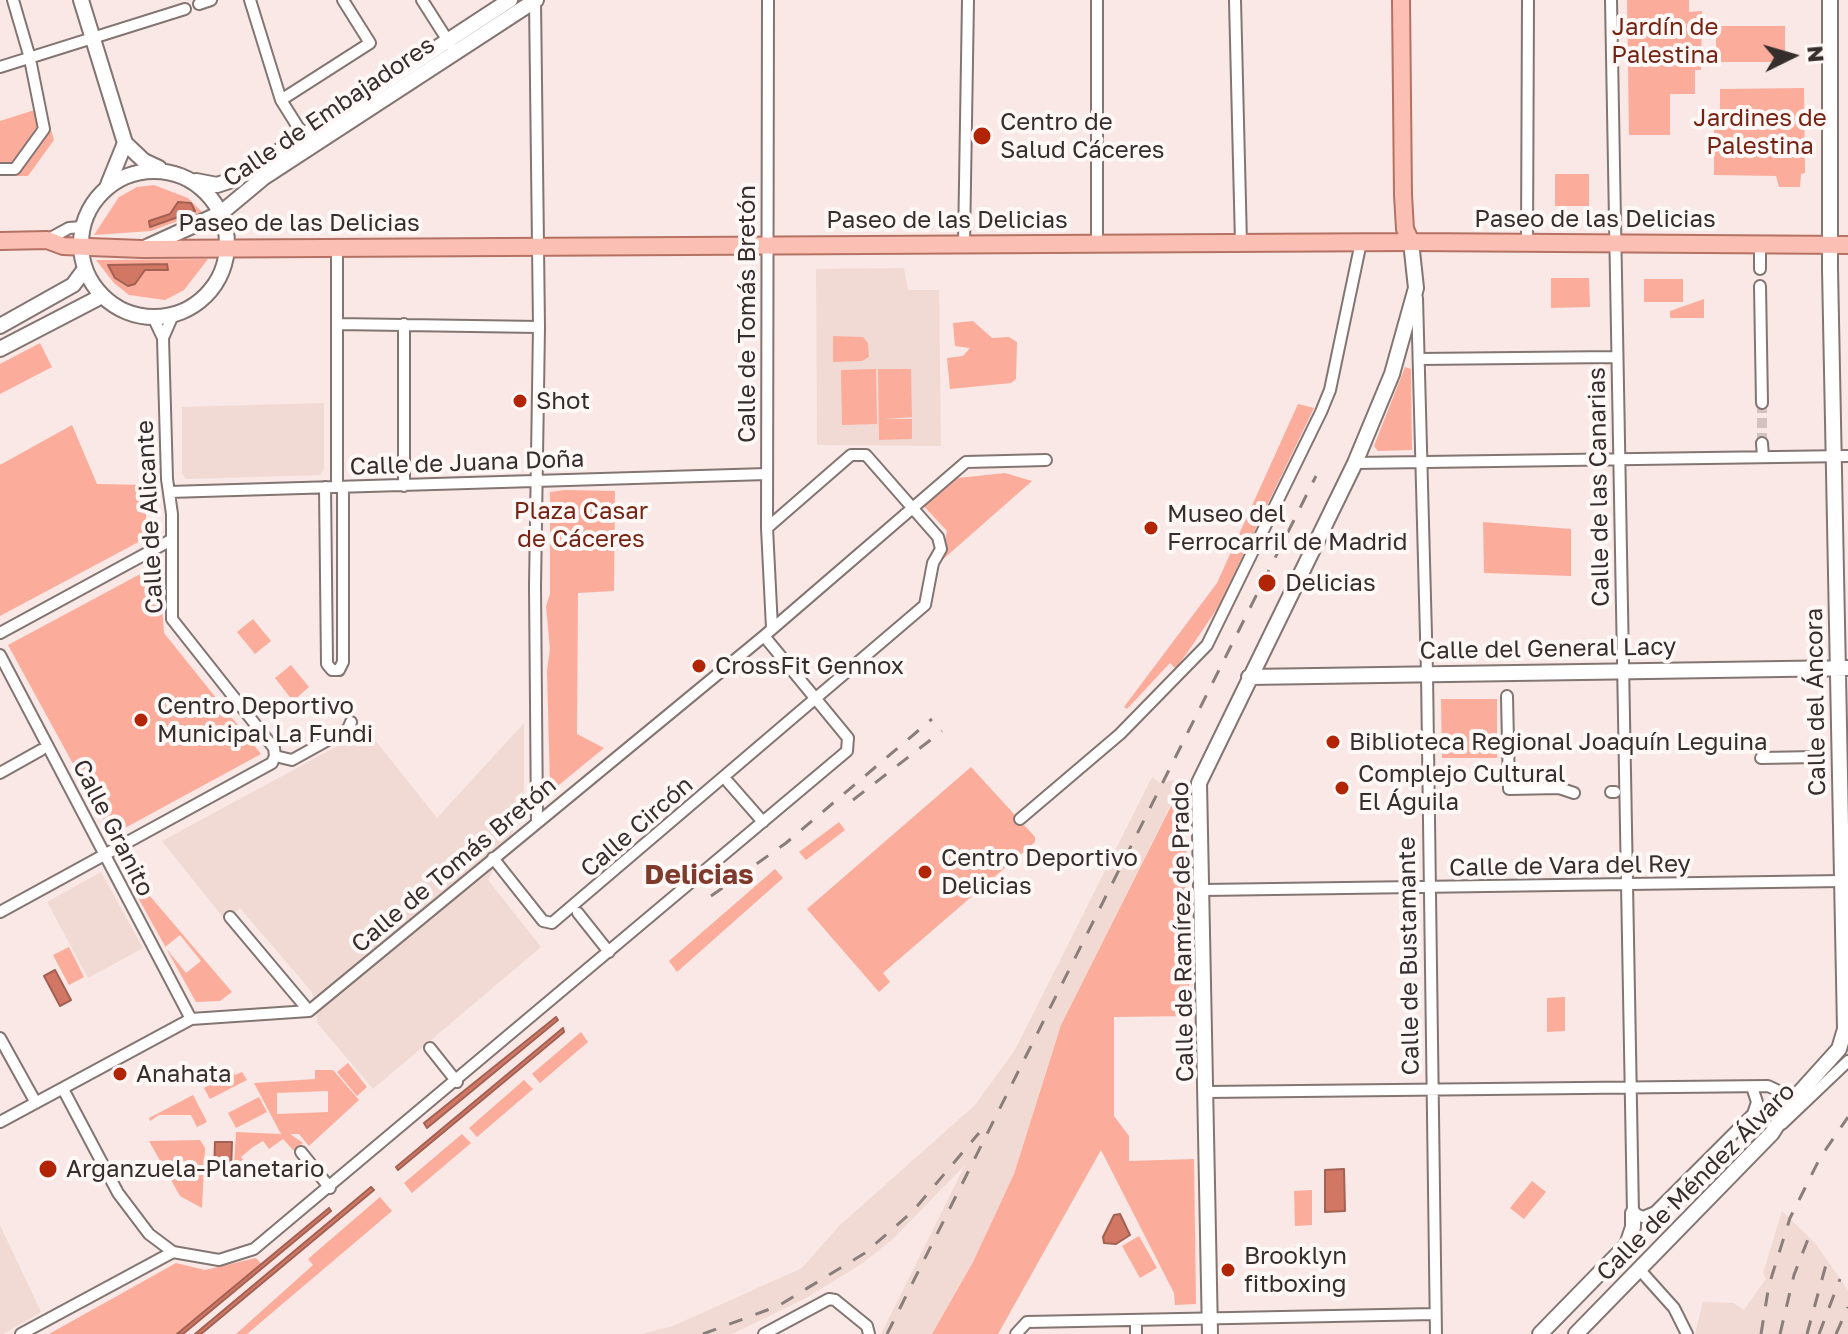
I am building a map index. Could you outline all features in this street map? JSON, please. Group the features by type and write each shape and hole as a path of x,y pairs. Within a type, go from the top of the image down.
{"main road":[{"path":"81,0 125,143 144,161 192,180 204,189 221,213 227,247 224,265 211,289 190,308 173,315 153,317 128,313 102,296 85,269 80,247 82,227 92,204 108,185 125,143"},
{"name":"Calle de Embajadores","path":"142,249 221,213 263,178 452,46 510,0"},
{"name":"Calle de Embajadores","path":"192,180 217,185 238,178 303,135 452,46 536,0"},
{"path":"1401,0 1403,195 1405,229 1411,242"},
{"name":"Calle del Áncora","path":"1772,1133 1787,1108 1833,1057 1843,1039 1841,457 1830,245 1830,0"},
{"path":"108,185 125,175 163,170"},
{"name":"Paseo de las Delicias","path":"0,241 47,240 80,247 142,249 1361,242 1848,245"},
{"name":"Calle de Bustamante","path":"1411,242 1416,288"},
{"path":"0,326 73,285 85,269"},
{"name":"Calle de Ramírez de Prado","path":"1210,1334 1201,776 1355,463 1392,374 1416,288"},
{"path":"0,349 102,296"},
{"name":"Calle del General Lacy","path":"1249,677 1843,668"},
{"name":"Calle de Méndez Álvaro","path":"1576,1334 1772,1133"},
{"name":"Calle de Méndez Álvaro","path":"1540,1334 1627,1245 1633,1227 1633,1213"}],"street":[{"path":"0,169 15,169 44,129 31,61 13,0"},
{"path":"199,4 211,0"},
{"path":"250,0 281,100 303,135"},
{"path":"281,100 370,43 343,0"},
{"path":"422,0 452,46"},
{"path":"536,0 539,327 535,586 537,822"},
{"name":"Calle de Tomás Bretón","path":"768,0 768,632"},
{"path":"964,244 968,0"},
{"path":"1097,0 1097,244"},
{"path":"1235,0 1241,243"},
{"path":"1527,243 1528,0"},
{"name":"Calle de las Canarias","path":"1611,0 1633,1213"},
{"path":"0,67 31,61 185,9"},
{"name":"Paseo de las Delicias","path":"47,240 69,228 82,227"},
{"path":"1020,819 1120,734 1207,645 1330,390 1361,242"},
{"path":"1760,245 1760,269"},
{"path":"335,487 343,662 339,670 332,670 327,664 335,487 337,247"},
{"path":"1760,286 1762,403"},
{"name":"Calle de Bustamante","path":"1416,288 1427,673 1436,1334"},
{"name":"Calle de Alicante","path":"163,338 173,315"},
{"name":"Calle de Alicante","path":"153,317 163,338 172,619 274,748 275,756"},
{"path":"337,324 539,327"},
{"path":"404,324 404,486"},
{"path":"1419,359 1616,357"},
{"path":"1762,443 1763,457"},
{"path":"767,528 851,455 866,455 938,537 941,549 933,563 925,605 815,699"},
{"path":"1355,463 1841,457"},
{"name":"Calle de Tomás Bretón","path":"309,1011 768,632 966,462 1046,460"},
{"name":"Calle de Juana Doña","path":"169,492 767,474"},
{"path":"0,633 171,540"},
{"path":"63,1089 118,1193 149,1234 173,1252 219,1260 254,1249 457,1082 849,748 848,738 815,699 768,632"},
{"name":"Calle Granito","path":"0,655 191,1019"},
{"path":"1507,696 1509,789 1559,788 1574,793"},
{"name":"Calle Circón","path":"493,858 543,921 552,923 815,699"},
{"path":"0,912 272,763 275,756 292,760 348,729 351,722"},
{"path":"0,773 41,750"},
{"path":"1761,758 1817,757"},
{"path":"728,782 763,822"},
{"name":"Calle de Vara del Rey","path":"1203,890 1842,881"},
{"name":"Calle Circón","path":"578,913 609,952"},
{"path":"230,917 309,1011"},
{"path":"0,1122 191,1019 309,1011"},
{"path":"0,1038 36,1103"},
{"path":"430,1048 457,1082"},
{"name":"Calle de Méndez Álvaro","path":"1772,1133 1848,1061"},
{"path":"1207,1092 1752,1087 1777,1088 1787,1100 1787,1108"},
{"name":"Calle de Méndez Álvaro","path":"1633,1213 1643,1217 1655,1212 1753,1114 1757,1102 1752,1087"},
{"path":"301,1152 330,1188"},
{"path":"21,1334 173,1252"},
{"path":"1639,1269 1681,1318 1687,1334"},
{"path":"764,1334 829,1299 835,1300 867,1326 869,1334"},
{"path":"1016,1334 1027,1322 1209,1316 1435,1314"},
{"path":"1136,1320 1136,1334"}],"shaded area":[{"path":"178,202 191,203 195,211 150,227 149,221 170,214"},
{"path":"167,264 168,270 145,270 135,284 128,286 115,278 108,265"},
{"path":"904,268 908,290 939,290 941,446 817,445 816,269"},
{"path":"324,403 324,469 320,475 186,479 182,474 182,407"},
{"path":"524,723 524,810 488,880 541,947 373,1089 318,1024 312,992 240,908 226,921 162,841 367,730 437,818"},
{"path":"1152,777 1160,783 1173,780 1180,783 1179,788 1061,1025 1014,1174 973,1262 932,1334 881,1334 965,1165 893,1239 863,1263 806,1298 732,1334 641,1334 673,1326 802,1268 839,1226 975,1105 1015,1050"},
{"path":"101,872 143,948 88,978 47,902"},
{"path":"55,970 71,1000 60,1006 44,976"},
{"path":"556,1017 558,1020 427,1128 424,1123"},
{"path":"563,1028 564,1032 398,1170 396,1167"},
{"path":"215,1142 232,1142 231,1171 214,1171"},
{"path":"1344,1169 1345,1211 1325,1212 1325,1170"},
{"path":"371,1187 374,1190 201,1334 195,1334"},
{"path":"329,1208 331,1211 183,1334 177,1334"},
{"path":"1782,1211 1815,1243 1848,1290 1848,1334 1695,1334 1703,1302 1734,1303 1744,1310 1766,1279 1763,1273"},
{"path":"1120,1214 1130,1235 1116,1244 1104,1243 1103,1237 1114,1215"},
{"path":"0,1225 41,1312 3,1334 0,1334"}],"green space":[{"name":"Jardín de Palestina","path":"1627,0 1689,0 1689,12 1702,11 1701,70 1695,70 1695,94 1670,94 1670,135 1629,135"},
{"path":"1716,26 1785,26 1785,62 1716,62"},
{"name":"Jardines de Palestina","path":"1804,88 1805,173 1801,174 1800,187 1779,187 1776,176 1714,175 1714,115 1720,114 1720,89"},
{"path":"44,107 54,140 28,176 0,176 0,121"},
{"path":"1555,174 1589,174 1589,206 1555,206"},
{"path":"154,185 188,198 202,212 151,231 94,235 119,197 137,187"},
{"path":"208,259 184,290 165,300 129,295 114,283 96,260"},
{"path":"1551,278 1589,278 1590,307 1551,308"},
{"path":"1644,279 1683,279 1683,302 1644,302"},
{"path":"1704,299 1704,318 1670,318 1670,311"},
{"path":"973,321 992,338 1009,337 1017,342 1016,379 1011,383 950,389 947,358 963,356 970,348 955,346 953,323"},
{"path":"833,336 863,337 868,343 869,357 862,361 833,362"},
{"path":"40,343 52,367 0,394 0,364"},
{"path":"1405,367 1411,369 1412,450 1378,451 1374,446"},
{"path":"876,369 877,424 842,425 841,370"},
{"path":"878,369 911,369 912,417 884,419 912,419 912,439 879,440"},
{"path":"1298,404 1314,408 1217,609 1176,669 1170,663 1127,709 1124,707 1217,583"},
{"path":"72,425 97,484 146,485 146,538 0,616 0,465"},
{"path":"1005,473 1032,481 941,561 947,531 920,502 937,488 958,478"},
{"name":"Plaza Casar de Cáceres","path":"615,491 614,591 578,593 577,734 604,748 554,789 550,786 547,671 550,649 546,606 550,594 550,492"},
{"path":"1483,522 1571,529 1571,576 1484,573"},
{"name":"Centro Deportivo Municipal La Fundi","path":"159,564 164,633 261,754 112,835 8,645"},
{"path":"253,619 271,641 255,654 237,632"},
{"path":"291,665 309,687 293,701 275,678"},
{"path":"1441,699 1497,699 1497,758 1442,758"},
{"name":"Centro Deportivo Delicias","path":"971,767 1035,837 1035,842 883,973 890,982 879,992 807,909"},
{"path":"1185,778 1190,1016 1114,1017 1114,1116 1129,1136 1129,1161 1194,1159 1196,1304 1175,1305 1174,1293 1101,1150 998,1334 932,1334 973,1262 1014,1174 1061,1025"},
{"path":"839,822 845,830 806,860 799,852"},
{"path":"775,869 783,878 677,972 669,961"},
{"path":"128,873 143,888 232,992 220,1001 196,1002 167,949 186,973 201,961 180,935 165,947 125,874"},
{"path":"69,947 84,977 69,985 53,955"},
{"path":"1565,997 1565,1031 1547,1032 1547,998"},
{"path":"581,1032 588,1042 540,1083 532,1074"},
{"path":"348,1063 367,1087 357,1096 337,1072"},
{"path":"315,1070 333,1070 359,1100 309,1146 299,1134 290,1134 303,1143 294,1151 283,1139 269,1149 263,1141 253,1147 241,1157 250,1169 233,1182 236,1132 281,1134 254,1083 315,1079","holes":["328,1091 328,1112 277,1114 277,1093"]},
{"path":"233,1072 235,1075 242,1072 247,1080 210,1099 204,1088"},
{"path":"524,1080 533,1089 477,1137 469,1128"},
{"path":"193,1095 207,1122 197,1127 191,1115 159,1115 150,1121 149,1118"},
{"path":"259,1097 267,1112 236,1128 228,1113"},
{"path":"462,1134 471,1143 412,1193 404,1183"},
{"path":"200,1140 205,1148 202,1208 180,1196 149,1141"},
{"path":"1532,1181 1546,1192 1524,1219 1510,1208"},
{"path":"1312,1190 1312,1225 1295,1226 1294,1191"},
{"path":"380,1197 392,1211 247,1334 236,1334 313,1265 308,1259"},
{"path":"1139,1236 1157,1268 1140,1278 1122,1246"},
{"path":"256,1258 264,1267 181,1334 49,1334 176,1263 205,1270"}],"tunnel":[{"path":"1762,403 1762,443"}],"railway":[{"path":"887,1334 1316,476"},
{"path":"711,896 786,843 932,719"},
{"path":"853,800 942,731"},
{"path":"1761,1334 1769,1285 1790,1218 1820,1158 1848,1117"},
{"path":"703,1334 778,1306 865,1253 913,1211 979,1133"},
{"path":"1780,1334 1794,1275 1810,1234"},
{"path":"1807,1334 1827,1261"},
{"path":"1819,1334 1840,1279"},
{"path":"1836,1334 1848,1307"}],"place":[{"name":"Centro de Salud Cáceres","path":"982,136"},
{"name":"Shot","path":"520,401"},
{"name":"Museo del Ferrocarril de Madrid","path":"1151,528"},
{"name":"Delicias","path":"1267,583"},
{"name":"CrossFit Gennox","path":"699,666"},
{"name":"Centro Deportivo Municipal La Fundi","path":"141,720"},
{"name":"Biblioteca Regional Joaquín Leguina","path":"1333,742"},
{"name":"Complejo Cultural El Águila","path":"1342,788"},
{"name":"Centro Deportivo Delicias","path":"925,872"},
{"name":"Anahata","path":"120,1074"},
{"name":"Arganzuela-Planetario","path":"48,1169"},
{"name":"Brooklyn fitboxing","path":"1228,1270"}],"district":[{"name":"Delicias","path":"699,875"}]}
